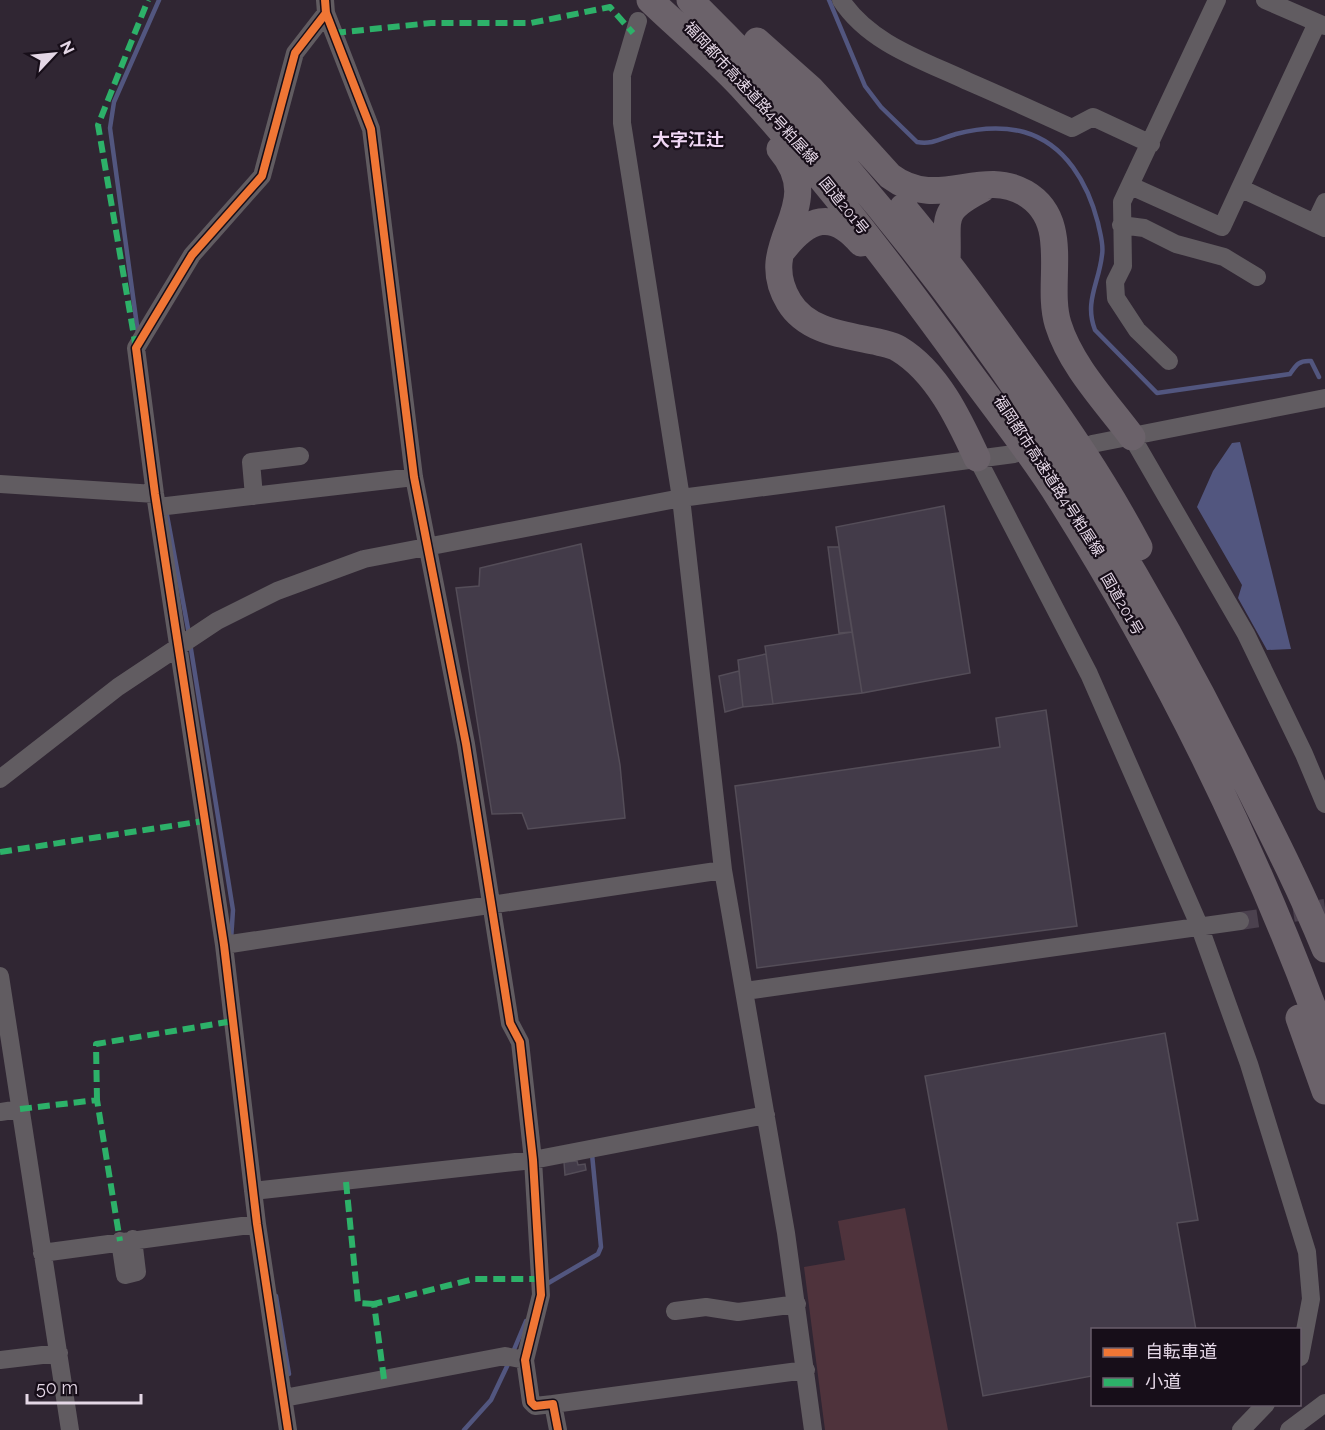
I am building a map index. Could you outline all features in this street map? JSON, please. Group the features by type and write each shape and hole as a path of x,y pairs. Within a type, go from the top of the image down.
{"highway":[{"name":"福岡都市高速道路4号粕屋線","path":"664,0 831,178 907,272 981,373 1056,482 1172,681 1278,906 1325,1023"},
{"name":"福岡都市高速道路4号粕屋線","path":"690,0 754,62 849,169 945,289 1042,426 1117,541 1163,621 1302,894 1325,949"},
{"path":"714,0 811,89 890,176 904,186 937,193 992,184 1026,194 1041,207 1055,240 1054,300 1058,323 1076,363 1132,437"},
{"path":"643,7 742,106 791,162 799,183 798,204 777,264 783,292 799,315 820,327 897,347 922,364 964,430 977,458"},
{"name":"国道201号","path":"643,7 740,84 815,171 888,260 1014,444 1059,497 1143,640 1218,784 1304,981 1325,1040"},
{"path":"757,41 947,260 1108,489 1234,721 1303,862 1325,917"},
{"path":"947,260 946,221 952,210 963,199 992,184"},
{"path":"781,253 798,232 819,221 831,221 855,236 1014,444"},
{"path":"1218,784 1213,794 1288,986 1325,1091"}],"street":[{"path":"841,0 878,37 915,57 1072,128 1093,117 1151,144"},
{"path":"1169,361 1137,330 1116,298 1115,282 1123,266 1122,202 1217,0"},
{"path":"1131,186 1222,228 1321,25 1265,0"},
{"path":"326,7 371,129 414,477 466,744 489,905 510,1023 520,1042 533,1160 538,1279 541,1295 525,1360 531,1402 536,1406 806,1370"},
{"path":"288,1430 257,1224 224,945 156,501 136,348 192,255 262,176 295,53 326,7"},
{"path":"643,7 622,75 622,123 681,498 723,870 766,1115 806,1370 813,1430"},
{"path":"1240,188 1320,226 1325,202"},
{"path":"1121,225 1144,228 1176,244 1224,257 1257,277"},
{"path":"1092,444 1325,398"},
{"path":"1132,437 1246,634 1304,754 1325,804"},
{"path":"0,779 118,687 216,621 319,574 364,559 681,498 977,458 1014,444"},
{"path":"255,496 251,462 300,456"},
{"path":"977,458 1089,674 1199,925 1259,1095 1307,1252 1311,1299 1301,1346"},
{"path":"0,484 156,501 255,496 414,477"},
{"path":"224,945 723,870"},
{"path":"745,991 1240,921"},
{"path":"0,976 70,1430"},
{"path":"0,1112 20,1109"},
{"path":"253,1191 533,1160 766,1115"},
{"path":"42,1253 257,1224"},
{"path":"675,1311 706,1306 738,1312 796,1304"},
{"path":"0,1360 58,1353"},
{"path":"284,1398 505,1356 525,1360"},
{"path":"1289,1430 1325,1403"},
{"path":"553,1404 558,1430"},
{"path":"1241,1430 1264,1406"}],"shaded area":[{"path":"905,1208 948,1430 825,1430 804,1267 845,1260 838,1221"}],"water":[{"path":"1240,442 1291,649 1267,650 1238,598 1242,585 1197,507 1213,471 1232,443"}],"building":[{"path":"944,506 970,673 862,693 836,527"},
{"path":"581,544 620,765 625,818 528,829 522,813 492,814 456,588 479,586 480,568"},
{"path":"828,547 839,547 852,632 839,633"},
{"path":"852,632 862,693 773,704 765,646"},
{"path":"766,654 773,704 743,707 738,660"},
{"path":"739,671 743,707 725,712 719,676"},
{"path":"1046,710 1077,926 757,968 735,786 1000,747 996,718"},
{"path":"1165,1033 1198,1220 1177,1223 1196,1328 1091,1328 1091,1376 983,1396 925,1076"},
{"path":"577,1161 578,1165 585,1164 586,1170 565,1175 564,1162"}],"waterway":[{"path":"138,333 110,128 114,102 159,0"},
{"path":"829,0 865,86 881,107 917,142 932,142 982,129 1015,130 1039,138 1052,146 1073,167 1094,208 1102,243 1091,310 1095,330 1157,393 1290,374 1298,364 1304,361 1311,361 1319,377"},
{"path":"166,510 189,634"},
{"path":"190,643 233,910 231,940"},
{"path":"545,1285 598,1254 601,1247 592,1154"},
{"path":"276,1296 289,1374"},
{"path":"513,1352 526,1321"},
{"path":"464,1430 491,1400 510,1360"}],"tunnel":[{"path":"1240,921 1325,908"}],"marked path":[{"path":"136,348 98,125 148,0"},
{"path":"334,33 431,23 531,23 610,7 633,33"},
{"path":"0,852 204,821"},
{"path":"97,1100 96,1044 233,1021"},
{"path":"20,1109 97,1100 120,1241"},
{"path":"346,1182 358,1303 374,1304"},
{"path":"384,1379 374,1304 474,1279 538,1279"}],"cycle path":[{"path":"325,0 326,13 371,129 414,477 466,744 510,1023 520,1042 533,1160 541,1295 525,1360 531,1402 535,1406 553,1404 558,1430"},
{"path":"288,1430 257,1224 224,945 155,494 136,348 192,255 262,176 295,53 326,13"}],"district":[{"name":"大字江辻","path":"688,139"}]}
